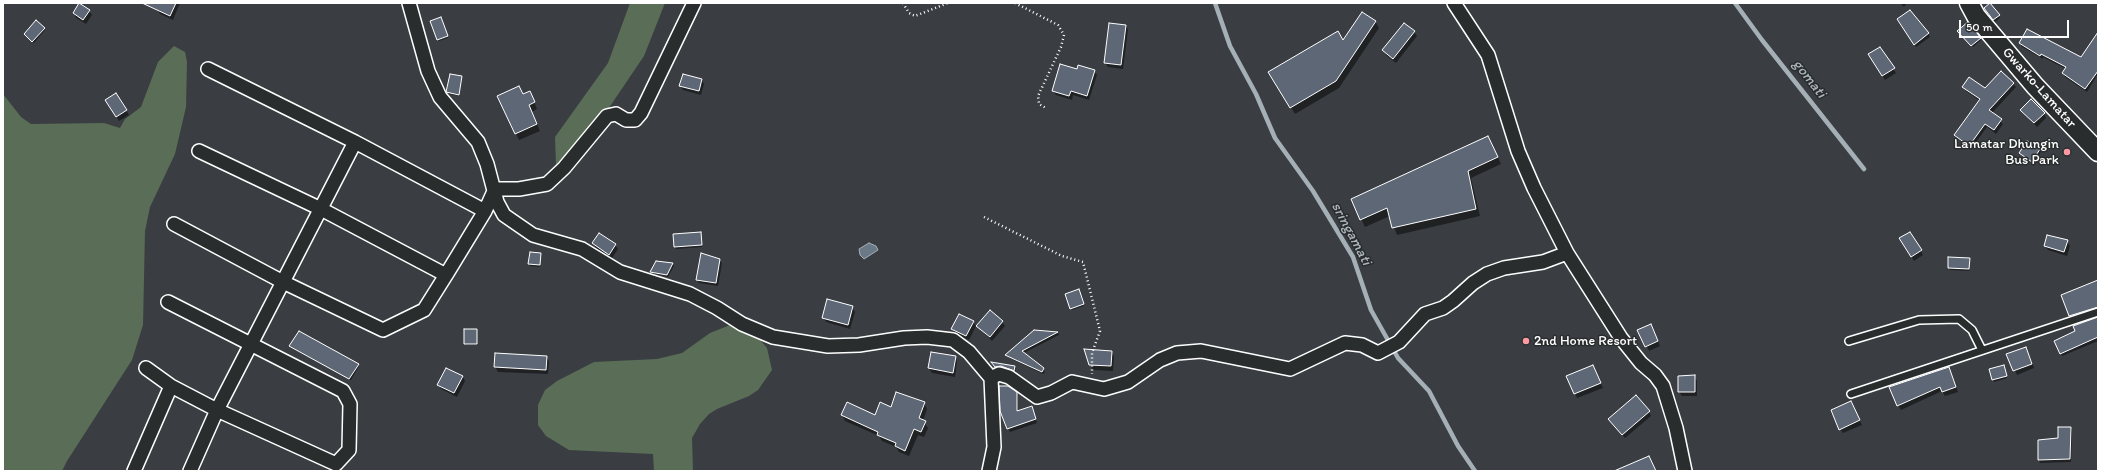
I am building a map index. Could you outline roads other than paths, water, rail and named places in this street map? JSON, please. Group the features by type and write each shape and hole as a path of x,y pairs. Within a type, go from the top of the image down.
{"main road":[{"name":"Gwarko-Lamatar","path":"1969,3 1976,16 2035,86 2094,142"}],"street":[{"path":"409,3 428,70 440,97 478,142 495,189 497,202 504,215 533,235 550,242 582,249 620,272 690,294 717,308 742,324 773,337 828,346 844,346 904,338 927,337 953,340 969,352 990,378 994,448 989,471"},
{"path":"495,189 519,189 547,184 564,168 607,116 616,114 626,120 635,120 641,114 694,3"},
{"path":"1454,3 1488,55 1518,151 1534,188 1567,253 1621,338 1641,363 1655,375 1663,386 1676,428 1685,471"},
{"path":"208,69 355,142 485,211"},
{"path":"190,471 217,410 355,142"},
{"path":"199,151 321,209 446,275"},
{"path":"174,224 283,282 383,330 424,310 485,211 495,189"},
{"path":"990,378 999,374 1008,377 1037,397 1051,393 1072,382 1104,388 1128,382 1160,360 1177,354 1201,350 1290,369 1345,342 1362,344 1378,353 1399,342 1425,314 1443,308 1472,283 1487,274 1504,268 1543,262 1567,253"},
{"path":"146,368 171,386 217,410 336,464 350,450 350,404 343,391 168,302"},
{"path":"134,471 171,386"}],"lane":[{"path":"1851,394 2098,312"},
{"path":"1848,341 1919,320 1959,319 1972,330 1982,350"}],"water":[{"path":"869,243 876,246 878,250 864,259 860,255 859,249"}],"waterway":[{"name":"sringamati","path":"1215,3 1230,46 1256,94 1275,138 1313,191 1353,257 1371,310 1398,358 1429,391 1458,446 1475,471"},
{"name":"gomati","path":"1735,3 1762,40 1864,169"}],"place":[{"name":"Lamatar Dhungin Bus Park","path":"2067,152"},
{"name":"2nd Home Resort","path":"1526,341"}]}
